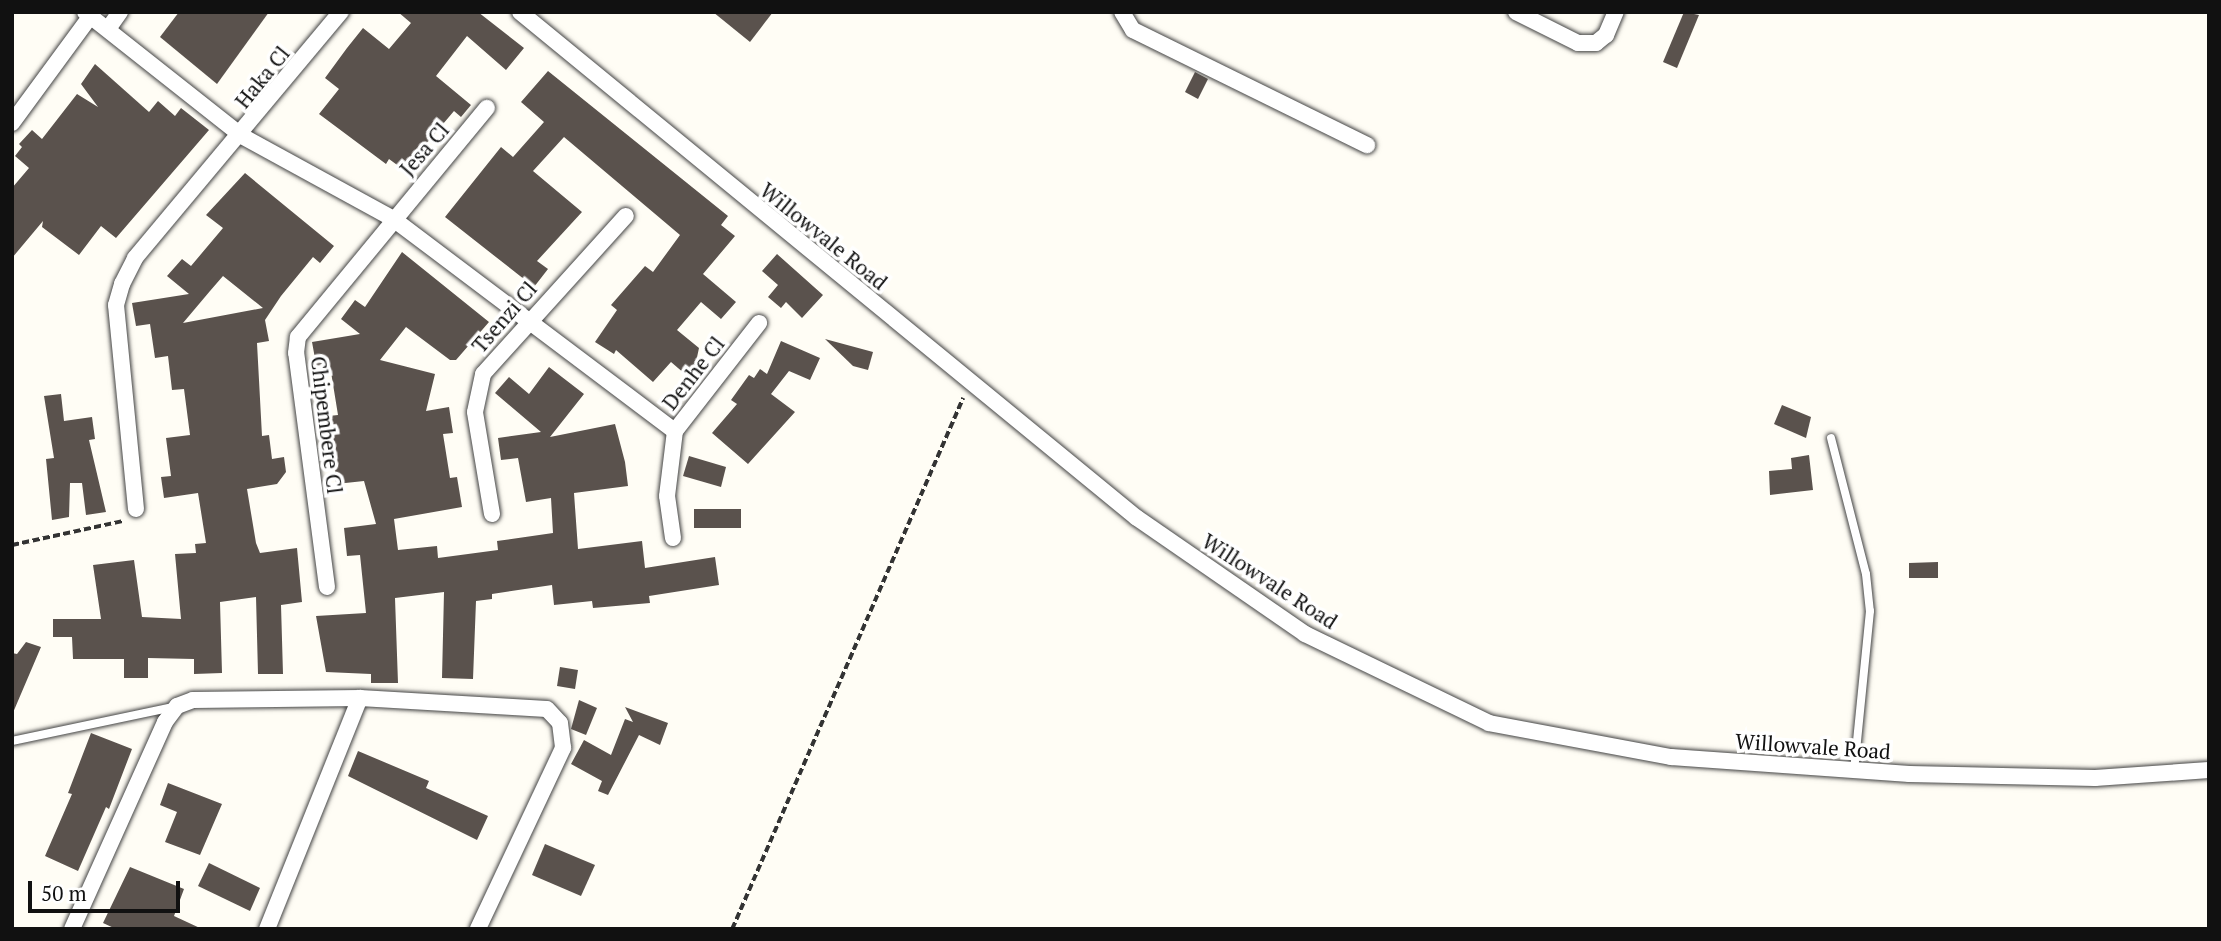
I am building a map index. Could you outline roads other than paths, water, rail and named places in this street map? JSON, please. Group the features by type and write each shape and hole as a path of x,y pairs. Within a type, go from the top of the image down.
{"street":[{"path":"108,29 120,12"},
{"name":"Haka Cl","path":"136,509 116,305 119,294 135,258 242,135 341,12"},
{"name":"Willowvale Road","path":"520,12 969,383 1137,518 1305,634 1489,723 1671,757 1854,771 2045,779 2209,769"},
{"path":"1122,12 1133,30 1367,145"},
{"path":"1516,12 1578,43 1596,43 1606,35 1615,12"},
{"path":"12,123 87,15 242,135 392,218 526,322 675,431"},
{"name":"Jesa Cl","path":"392,218 487,108"},
{"name":"Tsenzi Cl","path":"492,514 475,412 483,374 526,322 626,215"},
{"name":"Chipembere Cl","path":"327,587 296,353 298,337 392,218"},
{"name":"Denhe Cl","path":"673,538 667,496 675,431 759,323"},
{"path":"267,929 360,698"},
{"path":"72,929 165,722 177,706 192,700 360,698 547,709 560,723 564,748 478,929"}],"lane":[{"path":"1832,438 1863,562 1870,611 1854,771"},
{"path":"12,741 177,706"}]}
